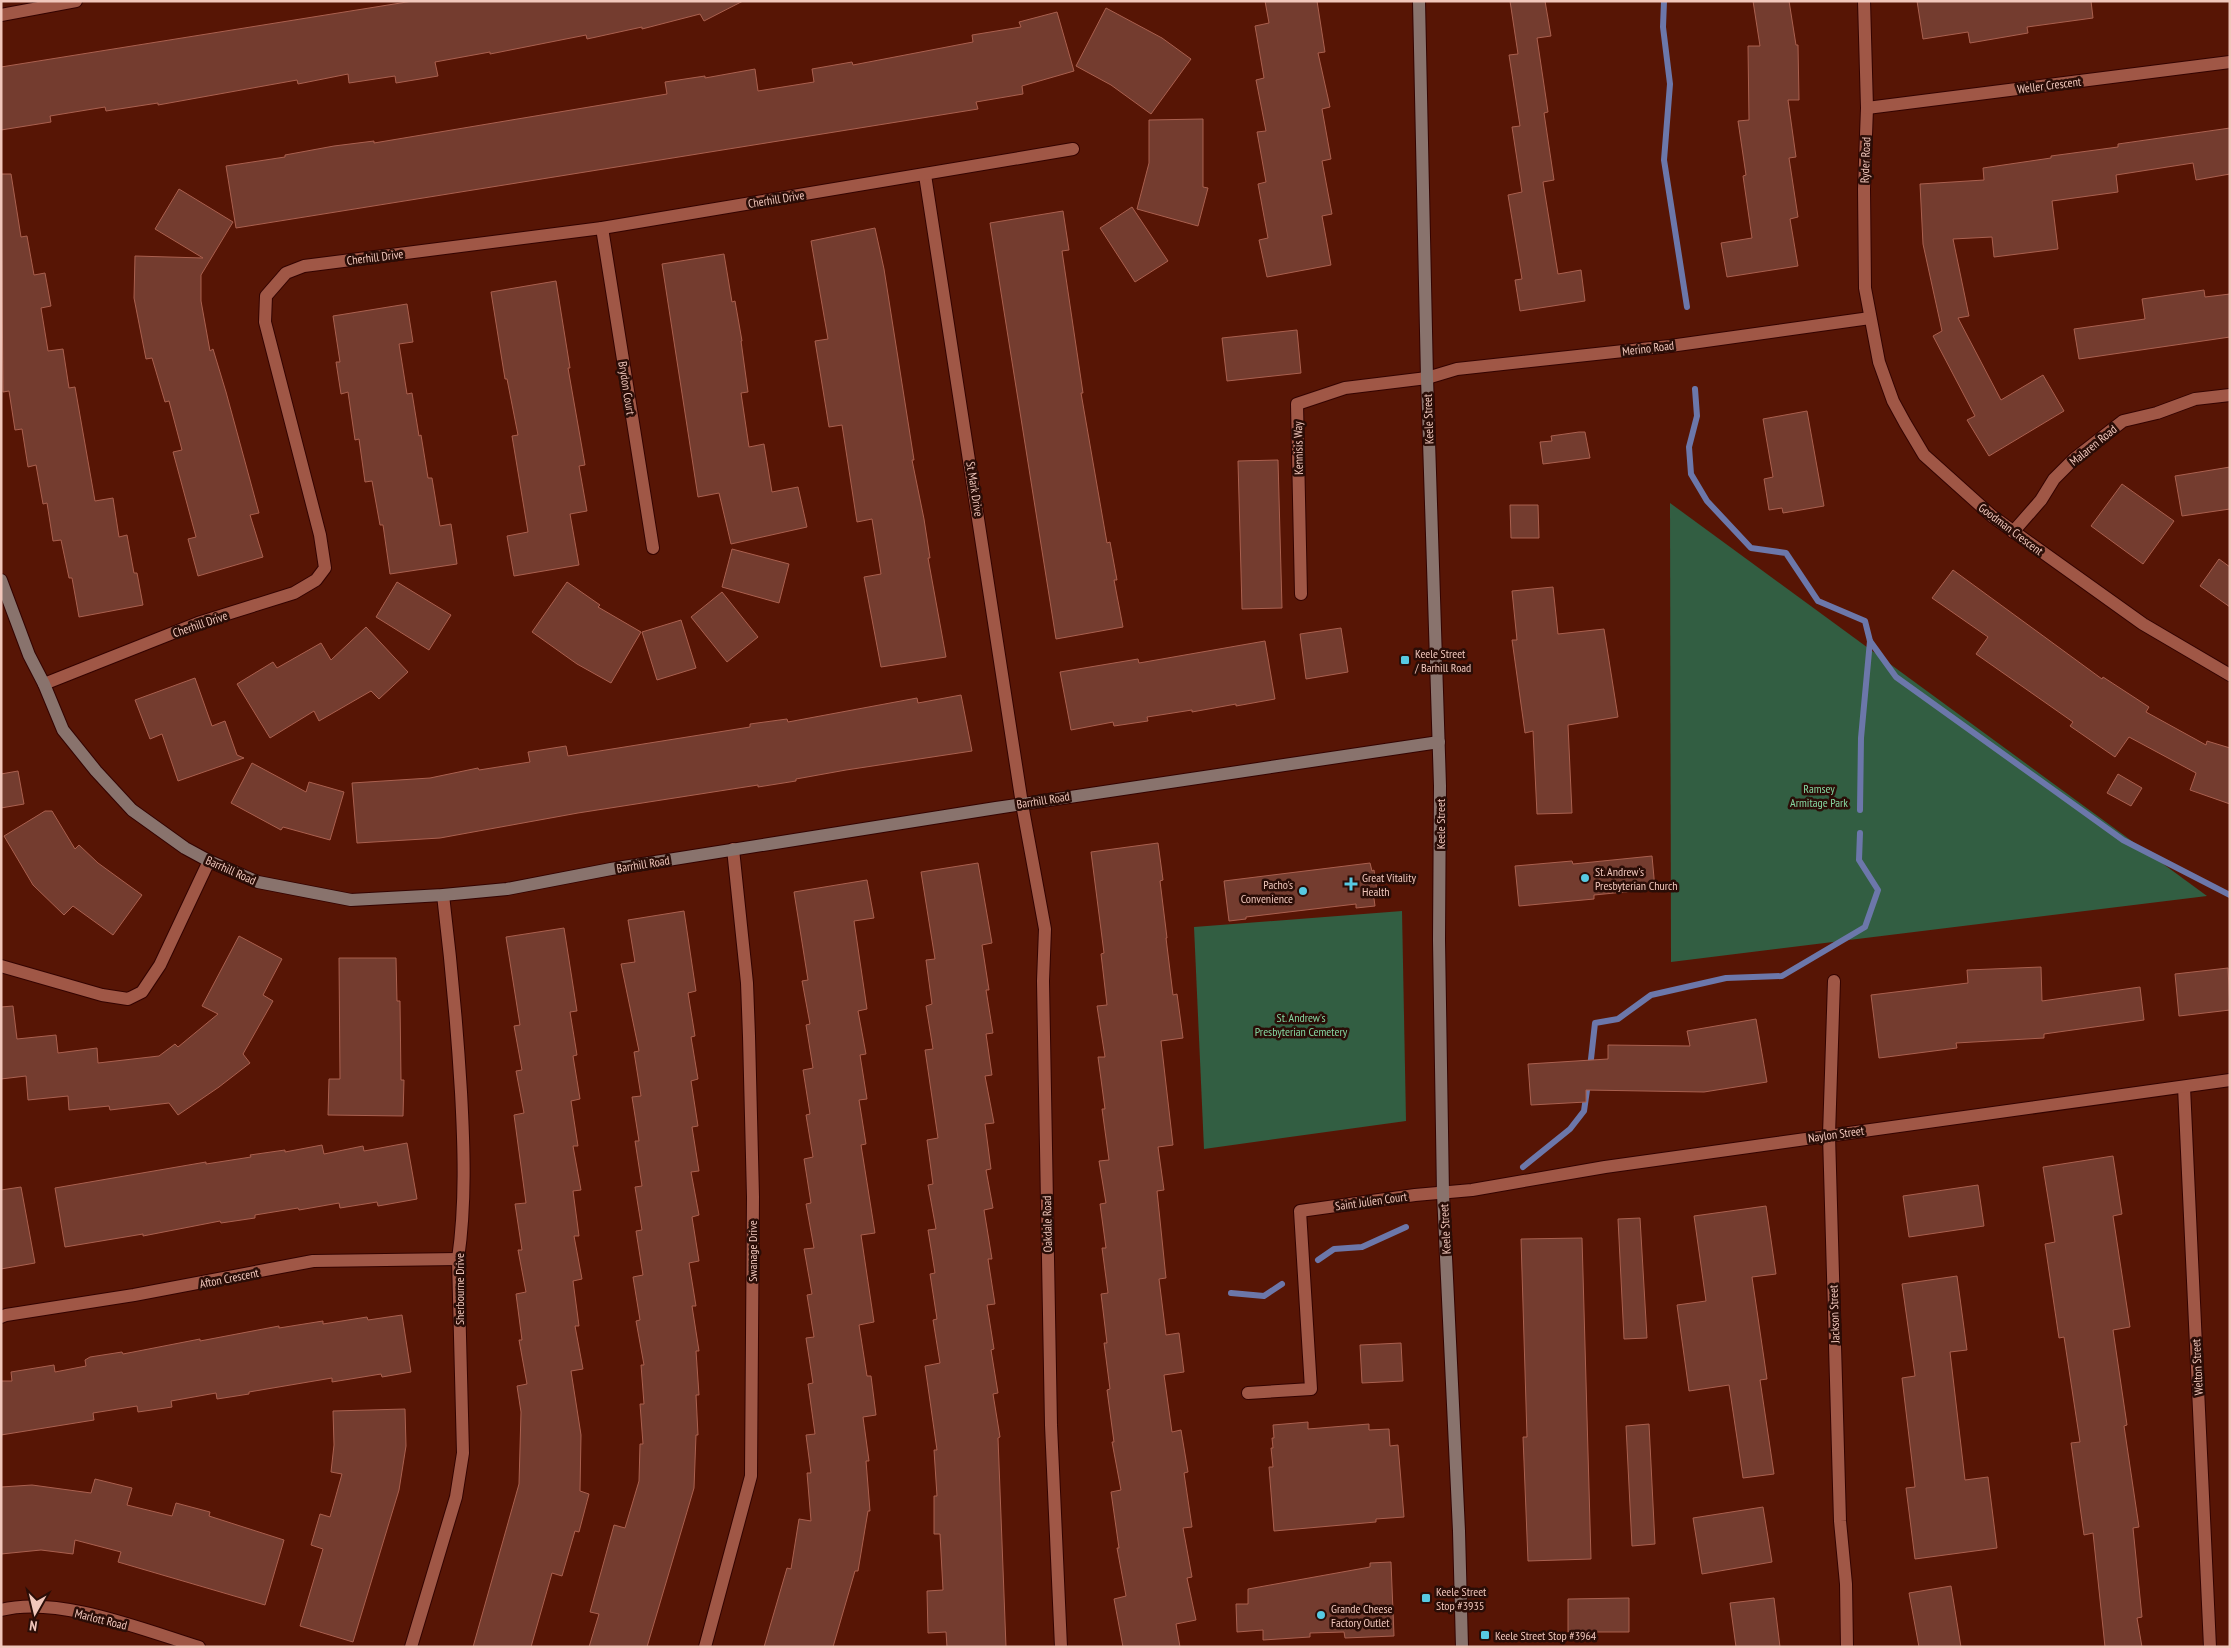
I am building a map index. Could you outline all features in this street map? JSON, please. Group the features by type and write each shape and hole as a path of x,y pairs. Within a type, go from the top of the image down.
{"main road":[{"name":"Keele Street","path":"1419,1 1427,378 1438,742 1443,1194 1459,1521 1462,1647"},
{"name":"Barrhill Road","path":"1,580 29,655 44,684 63,730 96,771 132,810 158,830 209,861 258,882 351,900 507,889 732,850 1022,804 1438,742"}],"street":[{"path":"1,15 76,1"},
{"name":"Ryder Road","path":"1864,1 1867,108 1864,252 1865,288 1870,318"},
{"name":"Weller Crescent","path":"1867,108 2230,62"},
{"name":"Cherhill Drive","path":"44,684 198,623 294,593 316,580 325,568 320,535 265,322 266,296 286,273 304,266 602,228 1073,149"},
{"name":"St Mark Drive","path":"925,175 1022,804"},
{"name":"Brydon Court","path":"602,228 653,548"},
{"name":"Merino Road","path":"1427,378 1457,369 1670,346 1870,318"},
{"name":"Goodman Crescent","path":"1870,318 1879,362 1893,401 1924,455 1975,502 2013,532 2143,624 2230,674"},
{"name":"Kennisis Way","path":"1301,594 1297,404 1345,388 1427,378"},
{"name":"Malaren Road","path":"2013,532 2041,500 2054,479 2080,454 2123,421 2157,413 2195,399 2230,395"},
{"name":"Oakdale Road","path":"1022,804 1045,928 1043,1000 1051,1415 1061,1647"},
{"name":"Swanage Drive","path":"705,1647 751,1476 753,1197 747,983 732,850"},
{"path":"1,966 102,995 128,999 142,992 160,965 209,861"},
{"name":"Sherbourne Drive","path":"411,1647 456,1497 463,1453 458,1258 462,1229 464,1138 458,1032 443,895"},
{"name":"Jackson Street","path":"1834,981 1829,1135 1840,1521 1846,1584 1847,1647"},
{"name":"Naylon Street","path":"1443,1194 1606,1167 2230,1080"},
{"name":"Welton Street","path":"2184,1086 2210,1647"},
{"name":"Saint Julien Court","path":"1248,1393 1312,1389 1300,1211 1415,1195 1443,1194"},
{"name":"Afton Crescent","path":"1,1317 242,1276 313,1261 431,1261 458,1258"},
{"name":"Marlott Road","path":"1,1610 12,1607 54,1607 136,1627 199,1647"}],"green space":[{"name":"Ramsey Armitage Park","path":"1670,503 2207,896 1671,962"},
{"name":"St. Andrew's Presbyterian Cemetery","path":"1402,911 1406,1121 1204,1149 1194,927"}],"building":[{"path":"413,1 743,1 704,21 700,14 642,29 642,27 587,39 586,35 490,54 490,52 435,62 438,76 396,83 395,76 349,83 348,74 298,84 297,80 158,105 158,103 106,111 105,107 50,116 51,122 1,130 1,67"},
{"path":"1265,1 1317,1 1325,52 1318,53 1330,107 1322,109 1331,159 1322,161 1332,214 1322,216 1331,265 1267,277 1259,240 1268,238 1258,184 1266,182 1257,132 1266,131 1256,80 1264,78 1255,26 1269,23"},
{"path":"1510,1 1545,1 1551,36 1537,38 1548,112 1544,113 1554,180 1543,182 1558,274 1581,270 1585,301 1520,311 1515,280 1522,279 1508,195 1522,192 1512,127 1520,126 1509,55 1518,54"},
{"path":"1753,1 1789,1 1796,45 1798,45 1799,100 1788,100 1796,157 1789,158 1798,217 1790,219 1798,266 1727,277 1721,243 1752,238 1743,176 1746,175 1738,121 1749,120 1748,46 1760,46"},
{"path":"1917,1 2091,1 2093,18 2027,27 2028,33 1970,43 1968,32 1923,39"},
{"path":"1106,8 1162,38 1191,59 1151,114 1111,85 1076,66"},
{"path":"1057,12 1074,71 1022,86 1023,94 976,102 978,109 236,228 226,166 285,157 285,155 334,146 374,141 374,143 667,94 665,82 705,76 705,78 755,69 758,91 814,82 812,69 852,62 853,65 973,42 972,35 1021,27 1019,22"},
{"path":"1203,119 1203,187 1208,188 1198,226 1137,209 1149,163 1149,120"},
{"path":"2230,128 2230,174 2196,180 2193,163 2116,175 2118,192 2052,201 2058,249 1994,257 1992,237 1953,239 1969,316 1958,318 2001,400 2043,375 2064,411 1989,456 1967,420 1975,416 1933,336 1942,331 1923,244 1920,184 1984,180 1983,168 2118,147 2118,144"},
{"path":"1,174 11,174 21,237 27,236 34,275 45,273 51,306 41,308 48,351 63,349 69,388 75,387 95,501 113,498 119,537 127,535 134,573 137,573 143,605 79,617 72,578 69,578 61,540 53,541 47,503 43,504 36,465 28,467 22,429 15,430 9,391 3,392"},
{"path":"179,189 233,222 201,275 201,301 210,351 213,349 259,513 250,515 263,557 198,576 188,539 196,537 173,452 182,450 169,401 165,402 152,358 146,359 134,298 135,256 203,258 155,229"},
{"path":"1132,207 1168,261 1135,282 1100,228"},
{"path":"1063,211 1069,250 1062,251 1083,393 1081,393 1107,543 1110,542 1117,580 1114,580 1123,627 1056,639 990,223"},
{"path":"875,228 884,269 914,460 912,460 924,519 930,558 928,558 946,657 881,667 864,577 881,574 872,519 857,522 842,425 829,427 815,341 828,339 811,241"},
{"path":"724,254 732,302 735,301 742,341 748,392 741,393 749,447 764,444 772,492 798,487 807,527 731,544 719,493 698,497 662,264"},
{"path":"556,281 570,368 568,368 585,465 579,466 587,511 570,514 579,565 514,576 507,536 528,532 512,436 518,435 507,379 505,379 491,292"},
{"path":"2204,290 2205,297 2230,294 2230,337 2079,359 2074,329 2145,319 2142,299"},
{"path":"407,304 413,342 399,344 407,394 412,393 428,478 432,478 440,526 451,524 457,564 390,574 383,525 380,525 372,481 365,482 359,439 355,440 348,392 341,394 336,362 340,362 333,316"},
{"path":"1297,330 1301,373 1227,381 1222,338"},
{"path":"1807,411 1824,506 1783,513 1782,508 1769,510 1764,479 1773,477 1763,419"},
{"path":"1585,432 1590,458 1543,464 1540,442 1552,441 1551,436"},
{"path":"1278,460 1282,608 1242,609 1238,461"},
{"path":"2230,467 2230,509 2182,516 2175,476"},
{"path":"2122,484 2174,521 2143,564 2091,526"},
{"path":"1510,505 1538,505 1539,538 1511,538"},
{"path":"732,549 789,564 779,603 722,587"},
{"path":"2219,559 2230,567 2230,607 2200,586"},
{"path":"1953,570 2102,679 2103,677 2149,707 2146,712 2206,745 2207,741 2230,748 2230,804 2190,790 2196,773 2129,737 2115,757 2070,726 2073,722 1976,654 1988,637 1932,598"},
{"path":"397,582 451,615 429,650 376,617"},
{"path":"567,582 600,605 598,607 641,632 611,683 577,664 532,632"},
{"path":"1553,587 1558,634 1604,629 1618,717 1568,725 1572,813 1537,814 1533,731 1525,733 1512,640 1517,640 1512,591"},
{"path":"722,592 758,637 727,662 691,617"},
{"path":"681,620 696,668 657,680 642,632"},
{"path":"366,627 408,672 379,699 371,691 319,721 314,711 270,738 237,684 273,662 277,668 321,643 331,660"},
{"path":"1341,628 1348,672 1306,679 1300,634"},
{"path":"1265,641 1275,699 1236,706 1236,704 1192,712 1192,710 1147,717 1148,721 1114,726 1113,722 1071,730 1060,672 1138,659 1139,663"},
{"path":"195,678 212,726 225,721 237,755 244,758 178,781 162,734 150,739 135,700"},
{"path":"961,695 972,751 846,770 758,787 758,785 578,813 440,838 357,843 352,783 430,778 478,768 479,770 530,762 528,752 566,746 568,756 750,727 750,724 787,719 788,722 917,698 918,703"},
{"path":"252,763 306,792 309,782 344,792 330,840 283,827 281,830 231,803"},
{"path":"18,771 24,804 1,808 1,774"},
{"path":"2118,774 2142,788 2131,806 2107,793"},
{"path":"45,811 52,811 75,849 79,845 98,863 142,895 113,935 73,906 64,915 33,885 4,836"},
{"path":"1158,843 1163,880 1160,881 1173,995 1177,994 1183,1038 1161,1041 1173,1145 1158,1147 1164,1190 1157,1191 1166,1278 1159,1279 1166,1335 1179,1333 1184,1372 1164,1375 1172,1432 1181,1430 1188,1472 1184,1473 1192,1527 1183,1528 1192,1577 1187,1578 1196,1620 1176,1624 1180,1647 1123,1647 1114,1599 1126,1596 1117,1548 1119,1548 1111,1492 1121,1490 1112,1442 1114,1442 1107,1390 1110,1389 1104,1343 1107,1343 1101,1294 1108,1293 1102,1248 1106,1248 1100,1204 1106,1203 1099,1161 1109,1160 1102,1109 1105,1109 1098,1057 1105,1057 1097,1006 1107,1005 1101,954 1104,953 1091,852"},
{"name":"St. Andrew's Presbyterian Church","path":"1652,856 1655,889 1594,895 1594,899 1519,906 1515,866 1572,861 1573,864"},
{"path":"978,863 992,943 982,945 989,990 986,990 993,1033 986,1034 992,1075 985,1076 994,1123 985,1124 991,1169 986,1170 993,1208 984,1210 992,1259 988,1259 995,1304 987,1305 994,1349 991,1350 998,1393 993,1394 1000,1437 998,1438 1006,1647 947,1647 946,1632 928,1633 927,1591 943,1590 940,1534 934,1534 934,1496 937,1496 934,1450 937,1450 925,1366 940,1363 933,1320 937,1319 930,1274 935,1273 928,1230 936,1229 928,1185 933,1184 927,1140 938,1138 925,1050 933,1049 926,1006 932,1004 926,960 935,959 921,872"},
{"path":"1370,863 1372,871 1374,870 1377,891 1373,891 1375,906 1356,908 1356,904 1246,917 1246,919 1229,921 1224,881"},
{"path":"867,880 874,918 854,921 867,1009 858,1011 866,1054 860,1055 867,1099 859,1100 866,1144 861,1145 875,1233 861,1235 874,1322 859,1325 867,1376 871,1376 876,1415 863,1417 869,1461 866,1461 870,1511 868,1511 858,1571 855,1571 833,1647 764,1647 787,1568 791,1569 799,1519 811,1521 807,1473 811,1473 806,1435 815,1434 808,1384 813,1383 806,1338 814,1337 807,1295 812,1294 804,1249 814,1248 806,1204 811,1203 804,1159 813,1157 806,1115 810,1114 803,1070 813,1068 806,1025 810,1024 802,981 808,980 794,892"},
{"path":"684,911 696,991 688,993 695,1036 691,1037 698,1079 691,1081 698,1126 692,1127 699,1171 691,1172 699,1215 692,1217 699,1261 689,1263 696,1306 692,1306 699,1351 696,1351 699,1395 696,1395 698,1435 696,1435 694,1488 647,1647 589,1647 599,1614 590,1612 614,1525 625,1528 639,1481 640,1444 643,1444 640,1404 644,1404 641,1365 644,1365 636,1321 640,1320 633,1277 643,1275 636,1231 642,1230 635,1187 642,1186 635,1141 639,1141 632,1097 641,1096 634,1052 639,1051 621,964 635,962 628,920"},
{"path":"564,928 577,1011 570,1012 577,1055 573,1056 580,1099 571,1101 578,1146 573,1146 581,1190 573,1191 579,1236 574,1236 582,1279 573,1281 579,1326 575,1326 583,1369 571,1371 581,1435 580,1491 589,1494 579,1532 575,1531 562,1576 552,1573 531,1647 473,1647 519,1484 521,1412 517,1386 527,1384 519,1340 522,1340 516,1294 526,1292 518,1250 522,1250 515,1204 526,1203 514,1115 524,1113 516,1071 522,1070 514,1026 520,1025 506,937"},
{"path":"239,936 282,959 263,995 273,1001 243,1054 250,1063 178,1115 169,1103 110,1110 109,1106 69,1110 68,1096 28,1100 26,1076 1,1079 1,1007 13,1006 17,1039 56,1035 58,1053 97,1048 98,1063 159,1056 175,1044 178,1047 218,1014 202,1006"},
{"path":"339,958 396,958 397,1001 400,1001 401,1080 404,1080 403,1116 328,1115 329,1079 340,1079"},
{"path":"2041,967 2042,1001 2140,987 2144,1020 2044,1034 2044,1038 1956,1043 1957,1048 1879,1058 1871,995 1968,983 1967,970"},
{"path":"2228,968 2230,1010 2179,1016 2175,974"},
{"path":"1756,1019 1767,1082 1704,1092 1586,1090 1586,1102 1531,1105 1528,1064 1608,1059 1608,1045 1690,1046 1687,1031"},
{"path":"407,1143 417,1199 378,1206 377,1202 340,1208 339,1203 299,1210 298,1208 255,1215 255,1218 221,1223 220,1221 143,1236 143,1234 65,1247 55,1188 206,1162 206,1164 251,1157 250,1155 285,1150 285,1152 322,1145 324,1154 363,1146 364,1151"},
{"path":"2113,1156 2122,1214 2113,1216 2130,1327 2113,1330 2127,1425 2124,1426 2139,1527 2133,1528 2142,1617 2137,1618 2142,1647 2105,1647 2093,1533 2084,1535 2071,1443 2080,1442 2064,1337 2059,1338 2045,1244 2055,1242 2043,1167"},
{"path":"1978,1185 1984,1226 1909,1237 1903,1196"},
{"path":"21,1187 35,1263 1,1269 1,1190"},
{"path":"1766,1206 1776,1274 1752,1277 1767,1379 1760,1380 1774,1474 1743,1478 1729,1385 1689,1391 1677,1305 1706,1301 1694,1216"},
{"path":"1640,1218 1647,1338 1624,1339 1618,1219"},
{"path":"1582,1238 1591,1559 1528,1561 1523,1437 1527,1437 1521,1239"},
{"path":"1957,1276 1967,1350 1950,1352 1965,1480 1988,1477 1997,1548 1915,1559 1906,1488 1915,1487 1902,1378 1915,1376 1902,1284"},
{"path":"402,1315 411,1372 382,1377 381,1374 332,1382 332,1378 217,1399 216,1393 171,1401 172,1407 138,1412 137,1406 93,1413 94,1420 1,1435 1,1381 12,1381 11,1372 54,1365 55,1372 86,1366 85,1360 90,1357 122,1352 123,1354 279,1326 279,1328 323,1321 323,1324 367,1317 368,1320"},
{"path":"1401,1343 1403,1381 1362,1383 1360,1345"},
{"path":"405,1409 406,1446 399,1490 353,1642 300,1626 323,1549 311,1545 320,1514 330,1517 342,1474 331,1472 334,1445 333,1411"},
{"path":"1308,1422 1308,1429 1369,1424 1369,1430 1389,1429 1390,1446 1398,1445 1404,1517 1376,1519 1376,1522 1274,1531 1269,1467 1273,1467 1271,1448 1273,1448 1272,1438 1274,1438 1273,1425"},
{"path":"1649,1424 1655,1544 1632,1546 1626,1426"},
{"path":"95,1479 132,1488 127,1505 172,1516 176,1503 210,1512 209,1516 284,1540 265,1605 118,1562 121,1552 75,1540 73,1554 41,1550 1,1554 1,1487 32,1485 91,1493"},
{"path":"1763,1507 1772,1562 1702,1574 1693,1518"},
{"path":"1391,1562 1394,1636 1345,1638 1344,1632 1310,1633 1310,1637 1263,1640 1263,1630 1237,1632 1236,1604 1248,1604 1248,1589 1370,1567 1370,1563"},
{"path":"1951,1586 1961,1647 1919,1647 1909,1593"},
{"path":"1629,1598 1629,1632 1568,1632 1568,1599"},
{"path":"1774,1598 1780,1647 1736,1647 1730,1603"}],"waterway":[{"path":"1664,1 1663,27 1670,84 1664,160 1687,307"},
{"path":"1695,389 1697,416 1689,447 1691,474 1707,501 1751,548 1786,553 1818,601 1865,621 1870,641 1861,738 1860,810"},
{"path":"1870,641 1896,677 2123,840 2230,895"},
{"path":"1590,1068 1595,1023 1618,1019 1651,995 1726,978 1782,976 1865,927 1878,890 1859,860 1860,833"},
{"path":"1523,1167 1570,1129 1584,1111 1588,1083"},
{"path":"1318,1260 1334,1249 1362,1247 1406,1227"},
{"path":"1231,1293 1264,1296 1282,1284"}],"place":[{"name":"Keele Street / Barhill Road","path":"1405,660"},
{"name":"St. Andrew's Presbyterian Church","path":"1585,878"},
{"name":"Great Vitality Health","path":"1351,884"},
{"name":"Pacho's Convenience","path":"1303,891"},
{"name":"Keele Street Stop #3935","path":"1426,1598"},
{"name":"Grande Cheese Factory Outlet","path":"1321,1615"},
{"name":"Keele Street Stop #3964","path":"1485,1635"}]}
